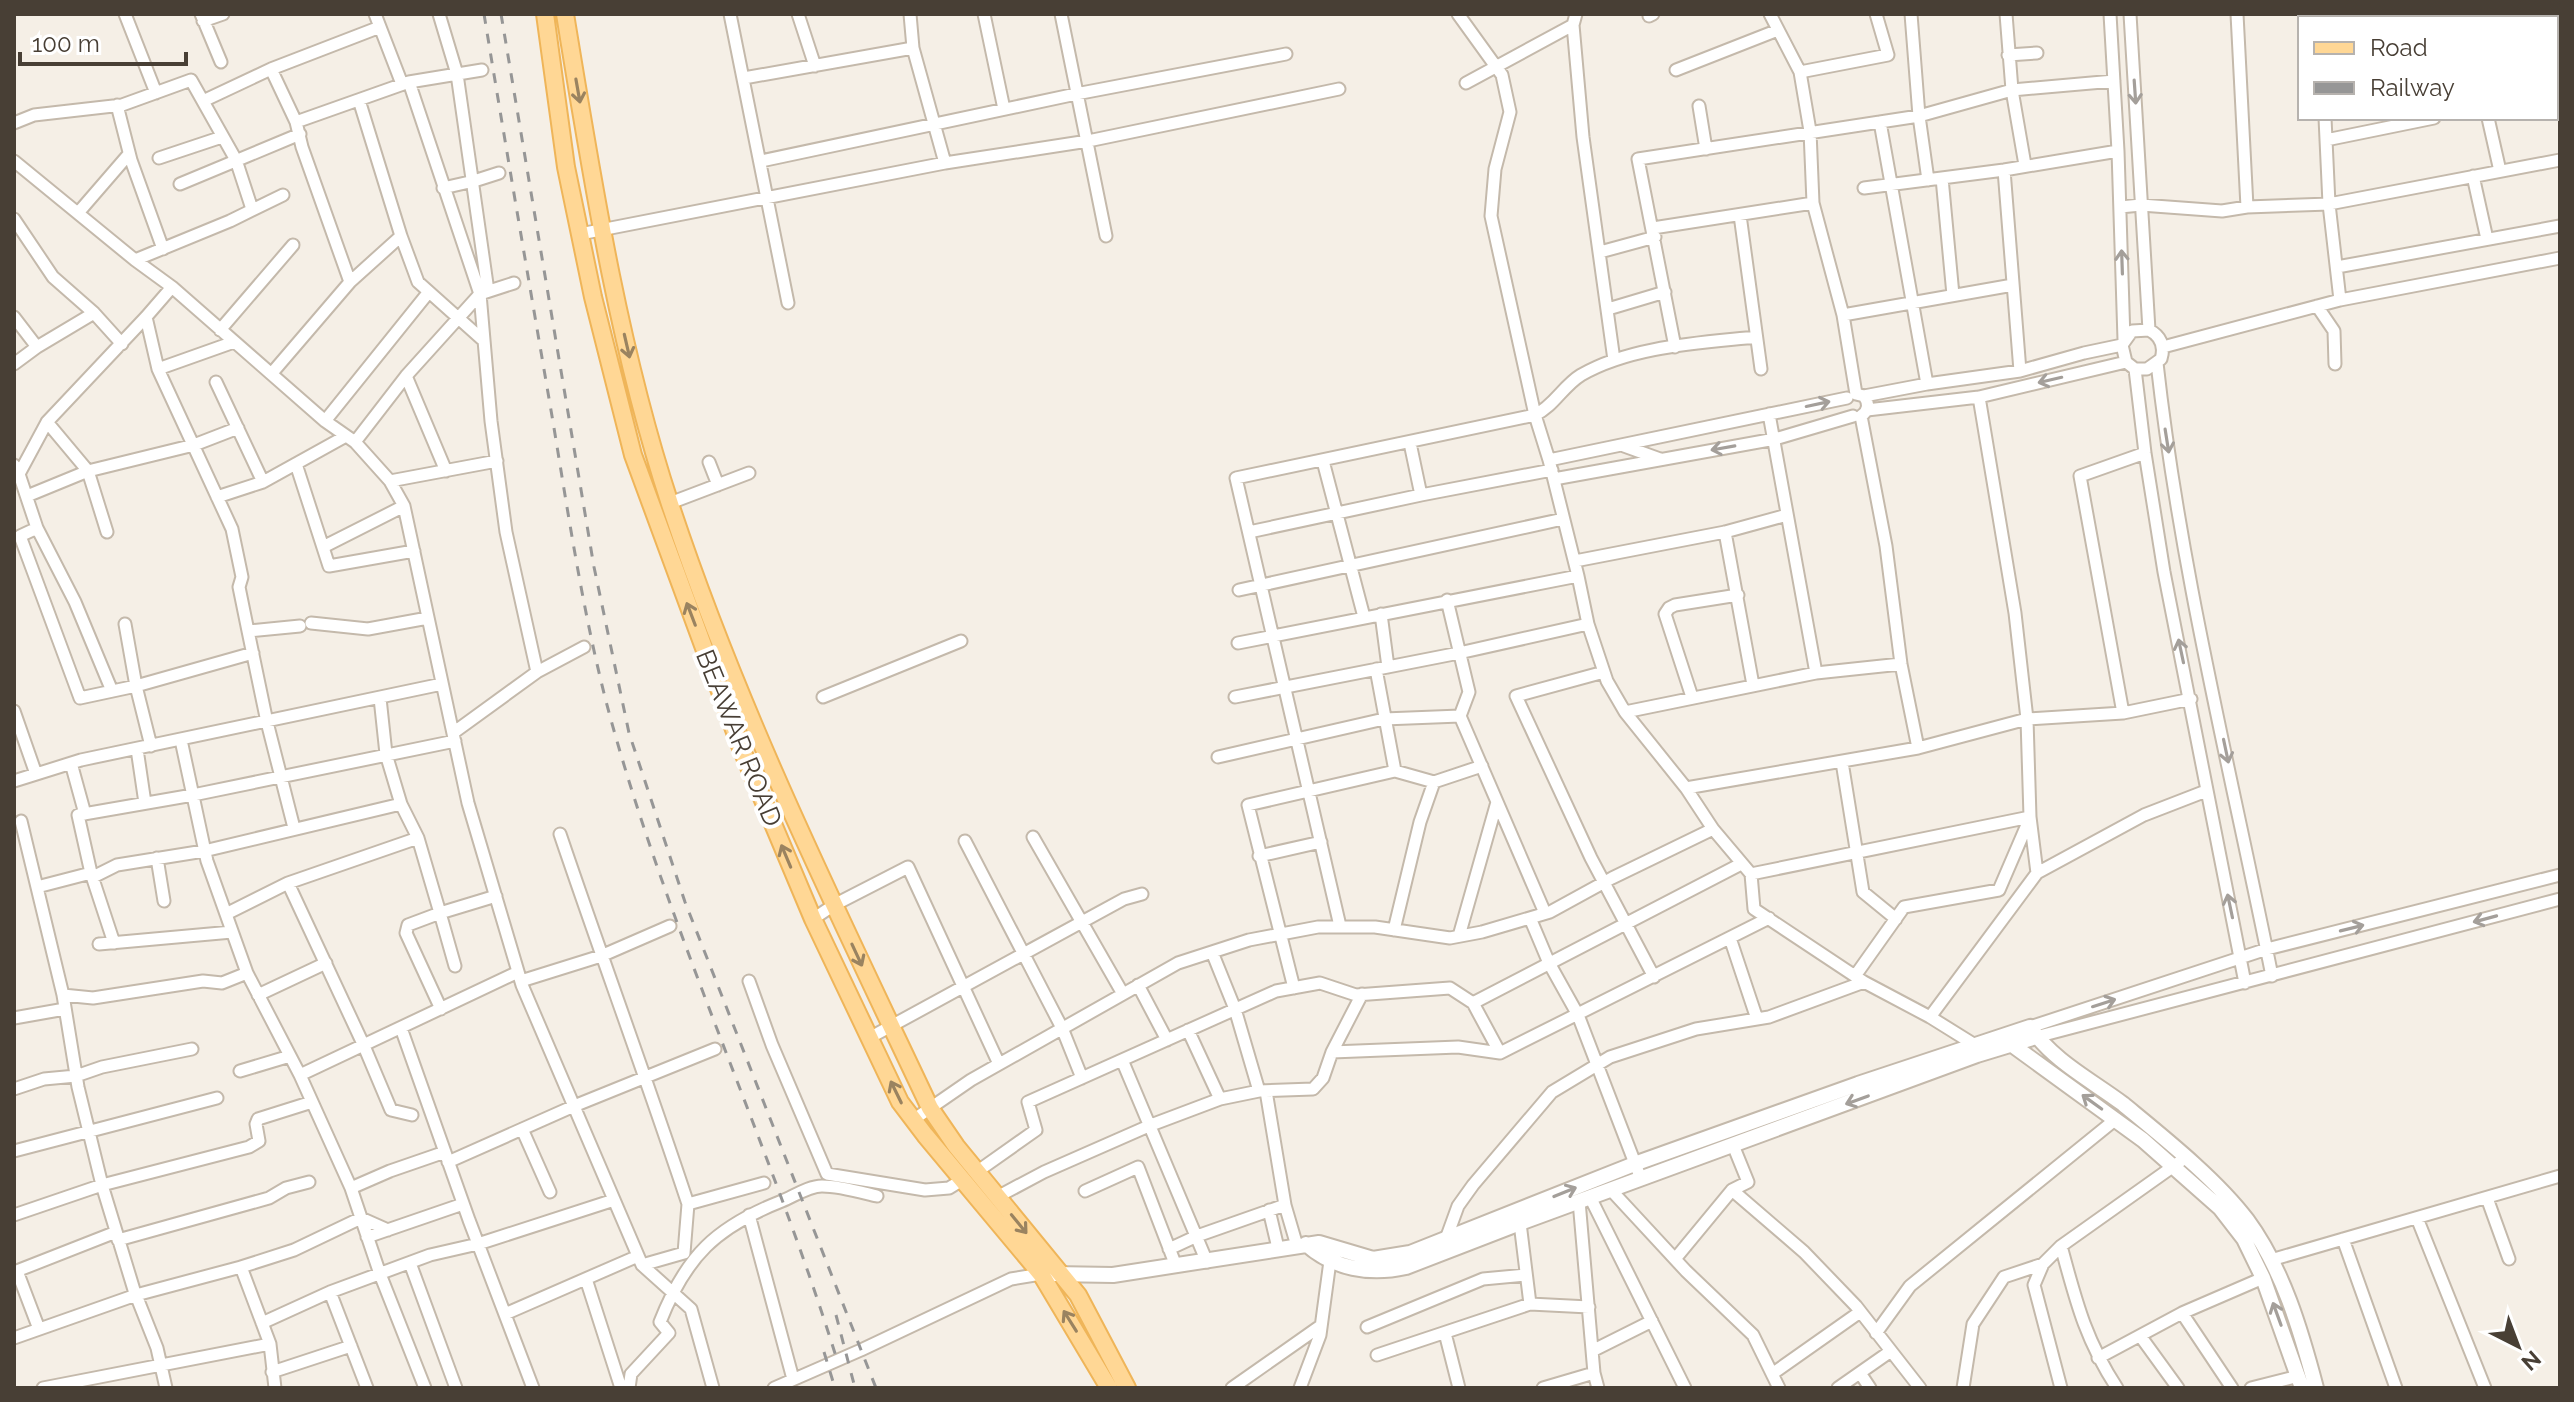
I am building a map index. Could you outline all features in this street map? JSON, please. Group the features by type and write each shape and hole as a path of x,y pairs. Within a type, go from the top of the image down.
{"main road":[{"name":"BEAWAR ROAD","path":"545,14 566,167 633,455 739,743 813,919 900,1102 1041,1274 1109,1388"},
{"name":"BEAWAR ROAD","path":"565,14 603,230 637,390 684,544 751,719 790,812 930,1108 956,1146 1086,1309 1127,1388"},
{"path":"666,550 684,544"}],"street":[{"path":"125,14 156,93"},
{"path":"221,62 202,18 223,14"},
{"path":"375,14 405,83 484,292"},
{"path":"439,14 457,74 474,181 484,292 484,341 506,532 537,672"},
{"path":"730,14 788,303"},
{"path":"798,14 815,66"},
{"path":"910,14 913,48 945,163"},
{"path":"984,14 1004,109"},
{"path":"1061,14 1106,236"},
{"path":"1458,14 1506,85 1510,112 1495,169 1491,216 1535,415 1552,470 1588,624 1604,672 1625,712 1751,874 1754,909 1860,979 1975,1045"},
{"path":"1770,14 1800,72 1810,131 1813,203 1843,315 1856,396"},
{"path":"1800,72 1888,55 1876,14"},
{"path":"1911,14 1919,116 1928,180"},
{"path":"2006,14 2012,90 2025,165"},
{"path":"2110,14 2118,151 2123,343 2131,366 2164,572 2245,983"},
{"path":"2130,14 2149,330"},
{"path":"2237,14 2247,207"},
{"path":"2367,16 2403,16"},
{"path":"1466,83 1574,20 1583,137 1614,360"},
{"path":"203,101 271,69 380,27"},
{"path":"1676,70 1778,30"},
{"path":"744,78 913,48"},
{"path":"2008,55 2037,53"},
{"path":"761,161 1076,94 1286,54"},
{"path":"271,69 298,128 350,282"},
{"path":"180,184 359,100 405,83 482,70"},
{"path":"14,123 34,115 117,105 191,80 236,160 252,209"},
{"path":"1675,347 1638,159 1919,116 2012,90 2114,81"},
{"path":"580,234 945,163 1088,141 1339,89"},
{"path":"359,100 418,282 484,341"},
{"path":"117,105 129,154 163,249"},
{"path":"1699,106 1706,149"},
{"path":"2325,120 2329,204 2340,300"},
{"path":"2368,120 2368,131"},
{"path":"2488,120 2500,171"},
{"path":"2326,140 2408,121"},
{"path":"1880,122 1927,384"},
{"path":"159,158 222,137"},
{"path":"1864,188 2118,151"},
{"path":"78,213 129,154"},
{"path":"2120,207 2141,205 2222,211 2329,204 2560,160"},
{"path":"14,161 172,287 325,421 350,439 390,481 404,506 468,803 520,976 640,1261 691,1309 713,1388"},
{"path":"2004,170 2020,371"},
{"path":"443,188 499,173"},
{"path":"2473,176 2487,239"},
{"path":"1942,178 1953,295"},
{"path":"135,260 230,221 283,195"},
{"path":"1600,252 1654,232 1813,203"},
{"path":"1740,215 1761,369"},
{"path":"14,219 53,277 94,313 122,344"},
{"path":"2337,267 2560,226"},
{"path":"272,373 350,282 401,236"},
{"path":"220,330 293,245"},
{"path":"2163,347 2340,300 2560,258"},
{"path":"217,497 263,482 350,439 484,292 514,283"},
{"path":"1843,315 2013,285"},
{"path":"112,691 75,602 37,528 17,470 47,422 172,287"},
{"path":"1608,309 1665,292"},
{"path":"325,421 428,293"},
{"path":"2317,306 2334,331 2335,364"},
{"path":"14,364 94,313"},
{"path":"14,317 37,347"},
{"path":"146,317 158,369 232,529 242,577 239,587 248,631 294,828"},
{"path":"1552,470 1622,445 1856,396 2020,371 2123,343 2132,331 2149,330 2159,336 2163,347 2157,363 2163,416 2193,599 2272,976"},
{"path":"1340,926 1236,478 1535,415 1546,409 1574,380 1614,360 1675,347 1756,337"},
{"path":"158,369 234,342"},
{"path":"1249,532 1552,470 1660,460 1775,439 1860,414 1979,397 2131,366 2147,369 2157,363"},
{"path":"406,376 446,471"},
{"path":"216,382 263,482"},
{"path":"1856,396 1867,400 1860,414 1886,546 1901,664 1918,748"},
{"path":"1856,396 1845,406 1860,414"},
{"path":"1979,397 2010,574 2027,719 2030,817 2037,873"},
{"path":"1769,414 1816,673"},
{"path":"47,422 88,471 107,532"},
{"path":"27,496 88,471 194,445 238,428"},
{"path":"1410,443 1421,495"},
{"path":"1622,445 1660,460"},
{"path":"2123,713 2080,476 2145,453"},
{"path":"390,481 497,461"},
{"path":"1323,461 1364,617"},
{"path":"709,462 718,485"},
{"path":"296,464 329,566 414,551"},
{"path":"670,503 749,473"},
{"path":"323,547 404,506"},
{"path":"1575,561 1725,532 1787,515"},
{"path":"1239,590 1563,519"},
{"path":"37,528 17,538 80,698 136,686 253,653"},
{"path":"1725,532 1753,685"},
{"path":"1238,643 1578,576"},
{"path":"1692,697 1665,614 1675,605 1738,595"},
{"path":"1447,600 1469,692 1460,716 1545,913"},
{"path":"1381,614 1384,719 1395,771"},
{"path":"248,631 306,624 368,629 428,618"},
{"path":"125,624 151,746"},
{"path":"1235,697 1588,624"},
{"path":"823,697 961,641"},
{"path":"114,943 92,875 78,815 281,777 454,737 537,672 584,647"},
{"path":"1625,712 1816,673 1901,664"},
{"path":"1604,672 1516,696 1604,883 1654,977"},
{"path":"14,781 71,763 442,684"},
{"path":"380,698 386,754 401,804 418,838 455,966"},
{"path":"1686,788 1918,748 2027,719 2123,713 2191,699"},
{"path":"14,711 36,774"},
{"path":"1218,757 1384,719 1460,716"},
{"path":"181,740 204,851 247,973 300,1075 351,1188 380,1274 425,1388"},
{"path":"137,749 145,803"},
{"path":"1842,762 1863,892 1896,919"},
{"path":"71,763 85,814"},
{"path":"1294,988 1248,805 1395,771 1434,782 1482,766"},
{"path":"1394,930 1420,822 1434,782"},
{"path":"1930,1017 2037,873 2144,815 2206,791"},
{"path":"1459,936 1497,801"},
{"path":"37,887 92,875 117,865 204,851 401,804"},
{"path":"1751,874 2030,817"},
{"path":"1446,1239 1457,1210 1506,1144 1552,1092 1610,1057 1696,1029 1769,1017 1860,979 1904,907 1999,890 2030,817"},
{"path":"21,821 63,995 76,1076 102,1185 136,1295 157,1348 166,1388"},
{"path":"913,1120 971,1080 1178,963 1249,940 1340,926 1450,938 1459,936 1545,913 1713,829"},
{"path":"505,1314 586,1279 640,1261 684,1253 688,1204 560,834"},
{"path":"1033,837 1123,994"},
{"path":"226,914 288,883 418,838"},
{"path":"965,841 1062,1028 1082,1078"},
{"path":"1259,856 1321,842"},
{"path":"157,858 164,901"},
{"path":"1473,1003 1741,864"},
{"path":"813,919 908,867 999,1064"},
{"path":"1212,952 1262,1091 1285,1205 1301,1245 1330,1261 1375,1271 1406,1267 2008,1040 2267,949 2560,875"},
{"path":"288,883 391,1110 412,1115"},
{"path":"871,1037 1124,899 1142,894"},
{"path":"441,1009 406,933 408,925 496,896"},
{"path":"2033,1032 2245,983 2560,899"},
{"path":"1530,918 1549,963 1578,1015 1641,1179"},
{"path":"1332,1052 1458,1047 1500,1053 1769,918"},
{"path":"300,1075 520,976 601,956 670,926"},
{"path":"99,944 232,932"},
{"path":"1730,938 1757,1019"},
{"path":"258,995 326,963"},
{"path":"63,995 93,998 203,981 222,983 247,973"},
{"path":"749,981 772,1045 827,1174 925,1190 949,1188 962,1180"},
{"path":"978,1171 1036,1130 1028,1102 1276,991 1320,983 1356,995 1450,988 1473,1003 1500,1053"},
{"path":"1138,985 1167,1040"},
{"path":"997,1197 1044,1172 1151,1125 1220,1099 1262,1091 1313,1089 1323,1078 1332,1052 1362,994"},
{"path":"14,1018 65,1009"},
{"path":"401,1028 533,1388"},
{"path":"1188,1030 1220,1099"},
{"path":"2033,1032 2044,1046 2121,1103 2220,1208 2244,1239 2263,1278 2301,1382 2251,1388"},
{"path":"774,1388 1011,1279 1041,1274 1113,1275 1301,1245 1326,1244 1362,1257 1382,1259 1410,1253 1637,1163 1858,1084 1975,1045 2008,1040 2236,1206 2271,1260 2303,1340 2316,1388"},
{"path":"14,1089 44,1079 76,1076 102,1067 192,1049"},
{"path":"351,1188 390,1171 446,1157 522,1129 715,1049"},
{"path":"240,1071 290,1056"},
{"path":"1122,1060 1207,1262"},
{"path":"14,1151 217,1098"},
{"path":"14,1215 102,1185 249,1147 259,1141 258,1119 312,1102"},
{"path":"1876,1333 1910,1286 2116,1119"},
{"path":"522,1129 550,1192"},
{"path":"1675,1259 1732,1190 1748,1182 1733,1145"},
{"path":"2061,1388 2034,1285 2043,1264 2061,1246 2179,1163"},
{"path":"1085,1191 1138,1167 1176,1266"},
{"path":"2271,1260 2560,1176"},
{"path":"39,1329 15,1272 117,1236 269,1198 295,1185 309,1182"},
{"path":"688,1204 764,1183"},
{"path":"629,1388 631,1374 669,1333 660,1322 672,1292 697,1254 721,1232 749,1215 819,1186 877,1196"},
{"path":"1611,1190 1675,1259 1753,1335 1779,1388"},
{"path":"1732,1190 1804,1252 1860,1312 1920,1388"},
{"path":"2487,1198 2509,1259"},
{"path":"1584,1199 1589,1307 1598,1388"},
{"path":"1584,1199 1652,1321 1685,1388"},
{"path":"262,1323 330,1292 410,1263 614,1200"},
{"path":"367,1237 463,1204"},
{"path":"1169,1249 1285,1205"},
{"path":"1269,1210 1278,1248"},
{"path":"749,1215 793,1379"},
{"path":"14,1338 136,1295 294,1250 361,1218 388,1230"},
{"path":"2417,1218 2485,1388"},
{"path":"1520,1223 1530,1304"},
{"path":"2343,1239 2396,1388"},
{"path":"2061,1246 2082,1322 2098,1358 2117,1388"},
{"path":"1300,1388 1320,1335 1330,1261"},
{"path":"410,1263 456,1388"},
{"path":"1963,1388 1973,1324 2004,1277 2043,1264"},
{"path":"241,1267 270,1344 275,1388"},
{"path":"1367,1327 1483,1279 1526,1275"},
{"path":"2098,1358 2182,1313 2263,1278"},
{"path":"586,1279 621,1388"},
{"path":"330,1292 367,1388"},
{"path":"1377,1355 1530,1304 1589,1307"},
{"path":"1772,1374 1860,1312"},
{"path":"2182,1313 2232,1388"},
{"path":"1594,1350 1652,1321"},
{"path":"1232,1388 1319,1327"},
{"path":"1445,1333 1459,1388"},
{"path":"2141,1337 2178,1388"},
{"path":"43,1388 69,1386 270,1344"},
{"path":"272,1372 351,1346"},
{"path":"1838,1388 1891,1351"},
{"path":"1543,1388 1594,1373"},
{"path":"1860,1373 1870,1388"}],"railway":[{"path":"484,14 578,569 611,720 663,883 783,1202 838,1363"},
{"path":"501,14 594,567 629,733 685,902 876,1388"},
{"path":"836,1315 855,1388"},
{"path":"824,1352 835,1388"}]}
